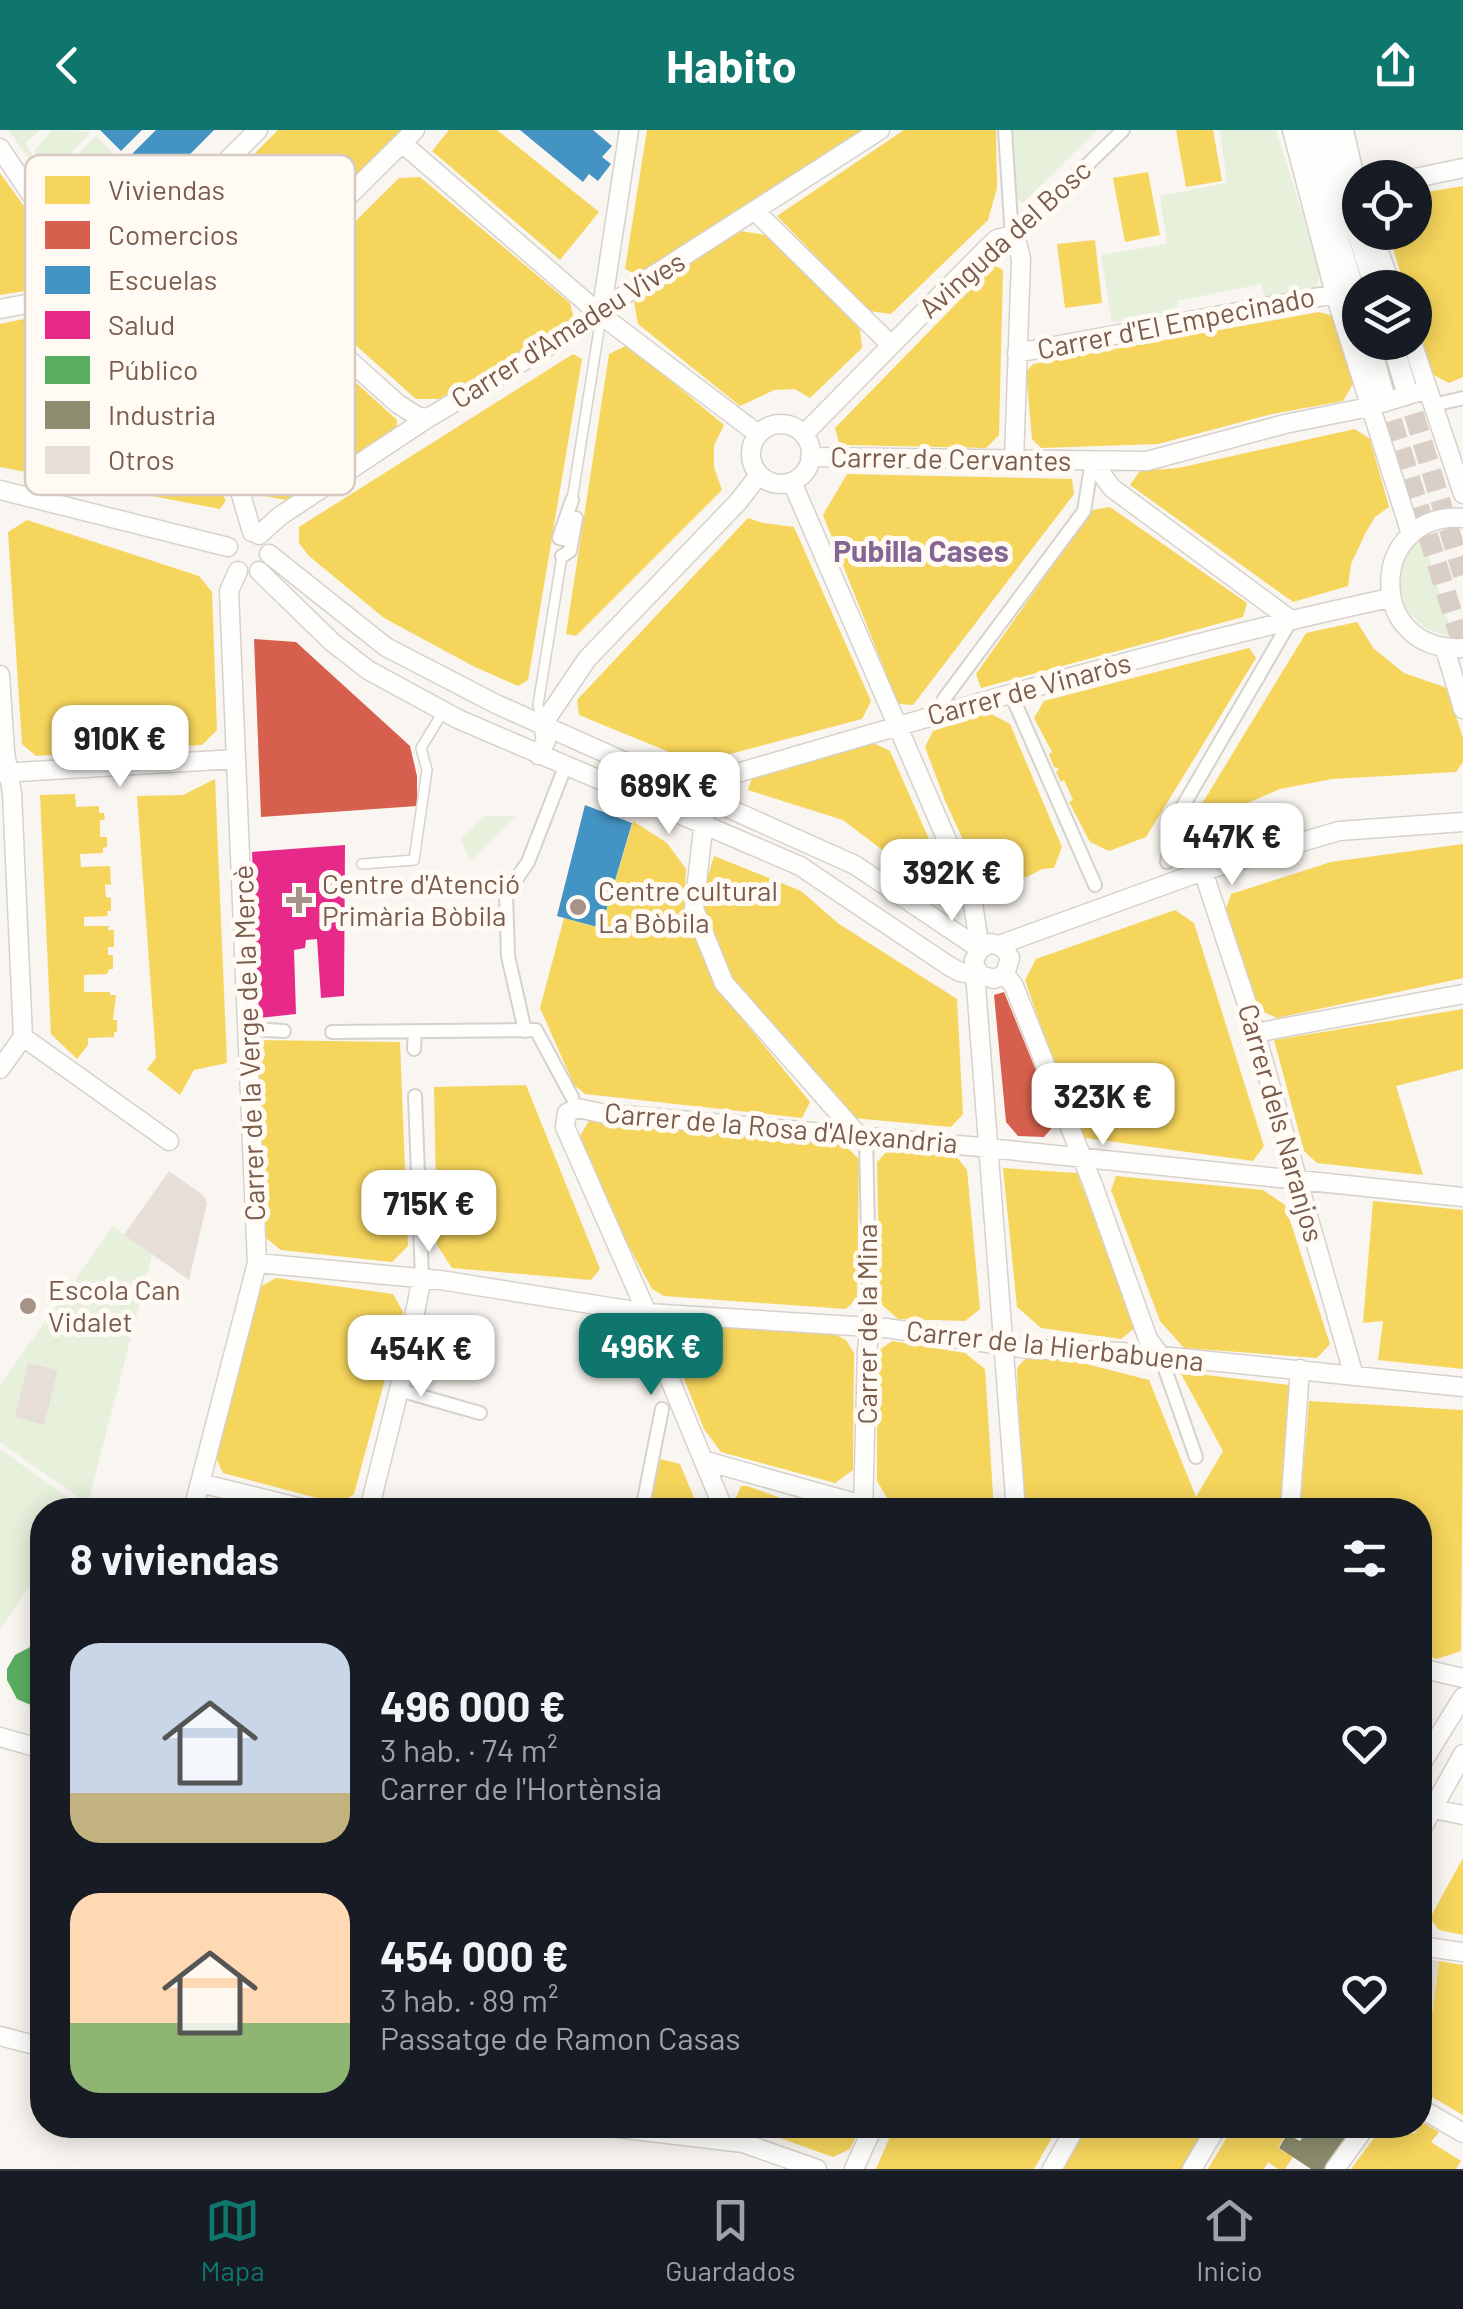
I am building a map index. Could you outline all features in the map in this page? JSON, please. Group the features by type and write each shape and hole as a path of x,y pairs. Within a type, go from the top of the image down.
{"street":[{"path":"233,155 258,130"},
{"path":"601,315 629,130"},
{"name":"Carrer d'Amadeu Vives","path":"355,466 601,315 629,292 880,130"},
{"path":"1005,130 1012,238 1020,246 1021,259 1014,460"},
{"name":"Avinguda del Bosc","path":"804,434 997,239 1012,238 1123,130"},
{"path":"1292,130 1335,294 1376,400 1411,534"},
{"path":"1307,130 1348,270"},
{"path":"1326,130 1369,270"},
{"path":"1344,130 1351,160"},
{"path":"355,190 409,136 601,315 758,434"},
{"path":"0,148 25,185"},
{"path":"1432,174 1463,168"},
{"path":"755,211 891,345"},
{"name":"Carrer d'El Empecinado","path":"1017,353 1335,294"},
{"path":"0,309 25,304"},
{"path":"1371,360 1376,400"},
{"path":"1398,360 1406,385"},
{"path":"1418,360 1463,494"},
{"path":"355,365 398,404 416,416 428,418"},
{"name":"Carrer de Cervantes","path":"810,458 1148,460 1428,388"},
{"path":"1442,403 1463,398"},
{"path":"778,424 804,434 810,458 801,476 792,482 775,484 760,475 750,455 758,434 778,424"},
{"path":"1092,460 1112,488 1291,620 1176,818 1167,862"},
{"path":"944,699 1084,511 1092,460"},
{"path":"538,755 546,741 543,724 587,658 760,475"},
{"path":"792,482 967,886 977,966 1015,1498"},
{"path":"0,490 228,547"},
{"path":"241,495 255,534 266,542 269,554 386,647 521,715 855,865 994,980 1005,974 1010,958 999,944"},
{"name":"Carrer d'Amadeu Vives","path":"255,534 312,495"},
{"path":"562,556 570,551 576,518 572,518 564,539 559,538 572,500"},
{"path":"1463,518 1431,522 1411,534 1396,552 1389,574 1390,598 1401,622 1420,640 1454,649 1463,709"},
{"path":"255,534 238,535 228,547 228,560 238,571 259,571 332,642 368,670 443,712 509,742 800,866 950,966 977,966"},
{"path":"259,571 269,554"},
{"name":"Carrer de la Verge de la Mercè","path":"196,1498 256,1263 229,591 238,571"},
{"name":"Carrer de Vinaròs","path":"710,798 727,776 898,725 1291,620 1390,598"},
{"path":"0,676 4,773 12,793 23,1037 0,1070"},
{"path":"1012,694 1096,885"},
{"path":"509,742 521,715"},
{"path":"4,773 236,760"},
{"path":"565,766 528,862 506,894 508,956 530,1031 574,1103 565,1127 646,1313 661,1359 720,1498"},
{"path":"710,798 702,826 694,908 724,983 863,1137"},
{"path":"977,966 991,944 1203,871 1338,831 1463,822"},
{"name":"Carrer dels Naranjos","path":"1203,871 1256,1033 1354,1376"},
{"path":"1005,974 1014,986 1148,1339 1163,1363 1196,1457"},
{"path":"1256,1033 1463,994"},
{"path":"248,1029 284,1031"},
{"path":"414,1049 415,1031"},
{"path":"332,1032 530,1031"},
{"path":"23,1037 170,1142"},
{"path":"372,1498 422,1278 416,1096"},
{"name":"Carrer de la Rosa d'Alexandria","path":"574,1103 602,1113 987,1147 1463,1197"},
{"name":"Carrer de la Mina","path":"863,1137 870,1328 869,1498"},
{"name":"Carrer de la Hierbabuena","path":"256,1263 422,1278 646,1313 870,1328 1163,1363 1300,1370 1463,1386"},
{"path":"1291,1498 1300,1370"},
{"path":"399,1390 480,1413"},
{"path":"644,1498 662,1409"},
{"path":"706,1461 834,1498"},
{"path":"200,1482 262,1498"},
{"path":"1432,1671 1463,1678"},
{"path":"1432,1747 1463,1697"},
{"path":"0,1737 30,1746"},
{"path":"1432,1800 1463,1754"},
{"path":"1432,1808 1463,1815"},
{"path":"1432,1948 1463,1952"},
{"path":"0,2036 30,2044"},
{"path":"1432,2115 1463,2133"},
{"path":"720,2138 817,2169"},
{"path":"854,2169 868,2138"},
{"path":"1052,2169 1070,2138"},
{"path":"1192,2169 1210,2138"},
{"path":"1335,2169 1358,2138"}],"lane":[{"path":"572,500 601,315"},
{"path":"543,724 538,705 562,556"},
{"path":"362,864 414,860 427,770 421,748 443,712"}],"green space":[{"path":"8,130 40,130 26,143 32,155 26,155"},
{"path":"53,130 91,132 69,155 38,155 34,151"},
{"path":"1012,130 1097,130 1023,203 1013,196"},
{"path":"1220,130 1276,130 1321,274 1314,291 1265,298 1261,284 1177,301 1179,313 1112,322 1101,255 1167,244 1160,196 1227,183"},
{"path":"96,136 116,155 76,155"},
{"path":"1422,535 1452,636 1418,622 1402,597 1403,566"},
{"path":"484,816 515,816 470,861 461,838"},
{"path":"113,1226 152,1255 90,1498 79,1498 0,1442 0,1385"},
{"path":"0,1449 69,1498 30,1498 30,1585 0,1629"}],"building: Viviendas":[{"path":"278,130 403,130 355,178 355,155 253,155"},
{"path":"449,130 497,130 599,212 560,260 432,151"},
{"path":"647,130 866,130 638,275 625,269"},
{"path":"904,130 996,130 997,188 988,220 891,314 869,311 777,216"},
{"path":"1176,130 1213,130 1222,181 1186,187"},
{"path":"1148,172 1160,235 1125,242 1113,178"},
{"path":"0,173 25,207 25,291 0,295"},
{"path":"420,177 570,303 574,319 439,399 416,399 355,344 355,222 399,178"},
{"path":"1463,186 1463,377 1449,383 1432,374 1428,360 1432,360 1432,270 1400,270 1393,250 1432,250 1432,191"},
{"path":"741,231 766,235 860,329 862,348 810,398 795,389 774,390 740,406 638,324 633,296"},
{"path":"1095,240 1102,303 1065,308 1057,244"},
{"path":"994,265 1003,270 999,435 986,448 839,443 835,428"},
{"path":"1319,312 1336,317 1342,360 1347,360 1353,384 1343,401 1272,414 1158,444 1041,448 1032,439 1026,372 1033,364"},
{"path":"25,319 25,472 0,467 0,324"},
{"path":"628,345 724,425 714,446 714,467 722,490 576,636 566,634 609,354"},
{"path":"573,354 582,359 528,680 518,686 384,618 309,556 299,543 299,527"},
{"path":"355,382 397,420 397,429 355,456"},
{"path":"1355,429 1370,439 1389,507 1375,517 1365,534 1351,564 1348,586 1293,602 1130,485 1140,471 1178,468"},
{"path":"847,474 1072,479 1074,494 913,705 898,704 823,515"},
{"path":"147,495 222,495 226,500 220,509"},
{"path":"263,495 294,495 286,500"},
{"path":"1110,507 1247,603 1243,617 981,688 976,674 1092,510"},
{"path":"748,518 794,527 871,701 862,719 696,763 579,715 577,700"},
{"path":"27,520 199,576 212,592 217,730 202,745 36,756 22,744 8,532"},
{"path":"1357,622 1374,649 1404,673 1447,688 1463,738 1463,762 1456,772 1332,779 1280,789 1205,821 1197,812 1306,633"},
{"path":"1249,648 1256,658 1146,837 1109,851 1090,842 1034,718 1044,701"},
{"path":"989,713 1010,724 1062,847 1054,868 998,883 979,874 925,747 933,731"},
{"path":"871,742 890,751 951,889 944,897 843,820 748,790 752,777"},
{"path":"215,779 227,1063 194,1070 180,1095 147,1069 156,1058 137,796 183,795"},
{"path":"75,794 76,807 99,806 105,820 100,820 100,837 107,837 103,853 80,854 81,867 110,866 111,885 105,884 111,911 107,911 108,916 84,917 84,926 109,926 108,930 114,930 114,947 108,947 108,955 113,955 113,969 107,974 84,975 84,992 116,995 113,1020 117,1020 114,1037 88,1038 88,1045 77,1059 51,1034 40,795"},
{"path":"633,821 667,843 686,869 684,911 718,989 810,1102 802,1118 585,1094 574,1085 540,1008 564,918 601,928"},
{"path":"1463,844 1463,978 1277,1018 1258,1009 1226,909 1231,894 1331,862"},
{"path":"714,856 801,891 839,924 957,999 963,1114 951,1127 853,1118 727,974 700,903"},
{"path":"1175,910 1194,923 1264,1146 1253,1161 1079,1137 1025,980 1036,959"},
{"path":"1463,1009 1463,1069 1396,1086 1423,1175 1317,1163 1304,1151 1274,1040"},
{"path":"253,1040 400,1042 408,1246 392,1262 281,1250 266,1238"},
{"path":"526,1085 600,1269 591,1280 452,1268 437,1245 434,1087"},
{"path":"590,1119 842,1143 859,1159 857,1298 846,1309 664,1296 652,1289 611,1213 580,1136"},
{"path":"890,1148 955,1155 967,1170 980,1309 965,1321 898,1319 880,1303 877,1162"},
{"path":"1003,1168 1077,1173 1136,1327 1121,1339 1041,1328 1017,1307"},
{"path":"1116,1176 1263,1190 1285,1205 1330,1344 1317,1358 1184,1348 1160,1321 1111,1190"},
{"path":"1373,1201 1463,1210 1463,1369 1378,1360 1383,1321 1363,1323"},
{"path":"276,1278 393,1294 403,1312 354,1494 348,1498 317,1498 223,1473 216,1458 260,1287"},
{"path":"673,1322 834,1334 846,1340 854,1353 853,1470 835,1483 721,1452 704,1429 665,1331"},
{"path":"892,1341 965,1353 985,1369 993,1498 887,1498 877,1481 877,1352"},
{"path":"1059,1357 1149,1380 1196,1497 1223,1451 1180,1372 1290,1385 1282,1498 1022,1498 1017,1368 1025,1359"},
{"path":"1309,1401 1463,1410 1461,1651 1432,1658 1432,1498 1301,1498"},
{"path":"660,1459 680,1464 694,1498 651,1498"},
{"path":"741,1486 747,1486 780,1498 736,1498"},
{"path":"1463,1858 1463,1935 1439,1930 1432,1914"},
{"path":"1439,1961 1463,1965 1463,2115 1432,2097 1432,2013"},
{"path":"1432,2128 1439,2132 1431,2142 1461,2161 1456,2169 1351,2169 1374,2138 1432,2138"},
{"path":"780,2138 856,2138 850,2149 833,2157"},
{"path":"889,2138 1052,2138 1034,2169 876,2169"},
{"path":"1080,2138 1201,2138 1183,2169 1062,2169"},
{"path":"1226,2138 1283,2138 1278,2148 1293,2157 1285,2169 1268,2162 1264,2169 1208,2169"}],"building: Comercios":[{"path":"254,639 296,642 410,746 417,776 417,806 261,817"},
{"path":"1004,992 1057,1122 1044,1137 1018,1136 1006,1122 994,995"}],"building: Escuelas":[{"path":"100,130 142,130 121,151"},
{"path":"156,130 214,130 189,155 131,155"},
{"path":"520,130 593,130 612,146 602,157 611,164 598,181 589,174 583,182"},
{"path":"585,805 632,823 601,928 557,916"}],"building: Salud":[{"name":"Centre d'Atenció Primària Bòbila","path":"345,845 344,996 321,998 317,939 306,940 305,948 294,950 296,1014 259,1018 252,852"}],"building: Público":[{"path":"30,1647 30,1705 17,1699 7,1680 7,1669 15,1655"}],"building: Industria":[{"path":"1285,2138 1347,2138 1324,2169 1311,2169 1279,2148"}],"building: Otros":[{"path":"169,1171 203,1195 207,1203 189,1280 124,1235"},
{"path":"28,1363 58,1370 44,1425 15,1417"},
{"path":"1432,1960 1439,1961 1432,2008"}],"tunnel":[{"path":"1405,385 1463,575"},
{"path":"1383,392 1463,647"}],"place":[{"name":"Centre d'Atenció Primària Bòbila","path":"299,900"},
{"name":"Centre cultural La Bòbila","path":"578,907"},
{"name":"Escola Can Vidalet","path":"28,1306"}],"district":[{"name":"Pubilla Cases","path":"921,552"}]}
